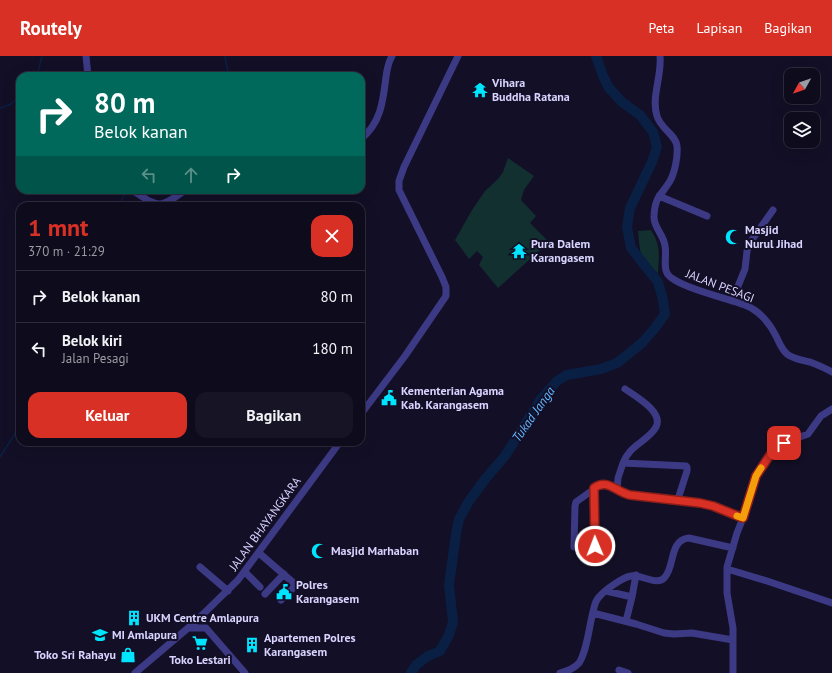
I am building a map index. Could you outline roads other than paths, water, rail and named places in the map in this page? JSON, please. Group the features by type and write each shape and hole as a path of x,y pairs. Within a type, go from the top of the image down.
{"street":[{"path":"86,56 88,72"},
{"path":"365,134 375,123 381,111 387,67 392,56"},
{"path":"365,409 405,356 446,296 446,288 442,277 401,195 399,190 399,181 418,136 458,56"},
{"name":"JALAN PESAGI","path":"660,56 661,64 656,97 656,112 660,123 675,139 677,144 674,171 671,179 656,201 653,218 666,247 665,266 668,275 694,288 747,306 756,311 763,316 772,328 786,353 792,357 832,372"},
{"path":"138,194 152,202"},
{"path":"168,202 179,194"},
{"path":"659,196 707,216"},
{"path":"732,301 744,272 747,251 751,241 773,210"},
{"path":"617,490 618,478 629,451 654,430 658,421 657,417 648,406 625,389"},
{"path":"733,673 733,620 727,593 728,560 756,476 770,455 784,443 808,434 820,416 832,409"},
{"name":"JALAN BHAYANGKARA","path":"135,673 189,628 228,591 245,572 337,446"},
{"path":"623,463 686,466 688,468 678,499"},
{"path":"574,547 576,502 598,485 603,484 630,495 678,499 706,504 743,518"},
{"path":"594,488 596,558"},
{"path":"560,673 571,669 578,663 584,652 592,613 597,598 606,591 626,577 636,575 657,581 663,580 667,576 675,549 680,541 685,538 733,548"},
{"path":"259,553 296,585 282,600"},
{"path":"200,567 228,591"},
{"path":"727,569 767,580 832,603"},
{"path":"245,572 260,587"},
{"path":"264,594 284,574"},
{"path":"626,621 636,575"},
{"path":"606,591 632,597"},
{"path":"592,613 626,621 664,633 692,633 733,640"},
{"path":"203,615 206,628 245,673"},
{"path":"189,628 206,628"},
{"path":"619,670 628,673"}],"waterway":[{"path":"38,72 42,56"},
{"path":"225,56 228,72"},
{"name":"Tukad Janga","path":"411,673 416,665 428,656 440,651 449,635 453,622 449,585 459,519 469,501 505,456 541,399 557,381 567,375 601,369 617,363 642,343 665,314 658,282 631,248 627,227 630,208 652,162 657,147 653,132 640,115 622,102 609,88 596,56"},
{"path":"0,108 11,104 16,100"},
{"path":"120,202 125,194"},
{"path":"0,457 16,432"}],"place":[{"name":"Vihara Buddha Ratana","path":"480,90"},
{"name":"Masjid Nurul Jihad","path":"733,237"},
{"name":"Pura Dalem Karangasem","path":"519,251"},
{"name":"Kementerian Agama Kab. Karangasem","path":"389,398"},
{"name":"Masjid Marhaban","path":"319,551"},
{"name":"Polres Karangasem","path":"284,592"},
{"name":"UKM Centre Amlapura","path":"134,618"},
{"name":"MI Amlapura","path":"100,635"},
{"name":"Toko Lestari","path":"200,643"},
{"name":"Apartemen Polres Karangasem","path":"252,645"},
{"name":"Toko Sri Rahayu","path":"128,655"}]}
